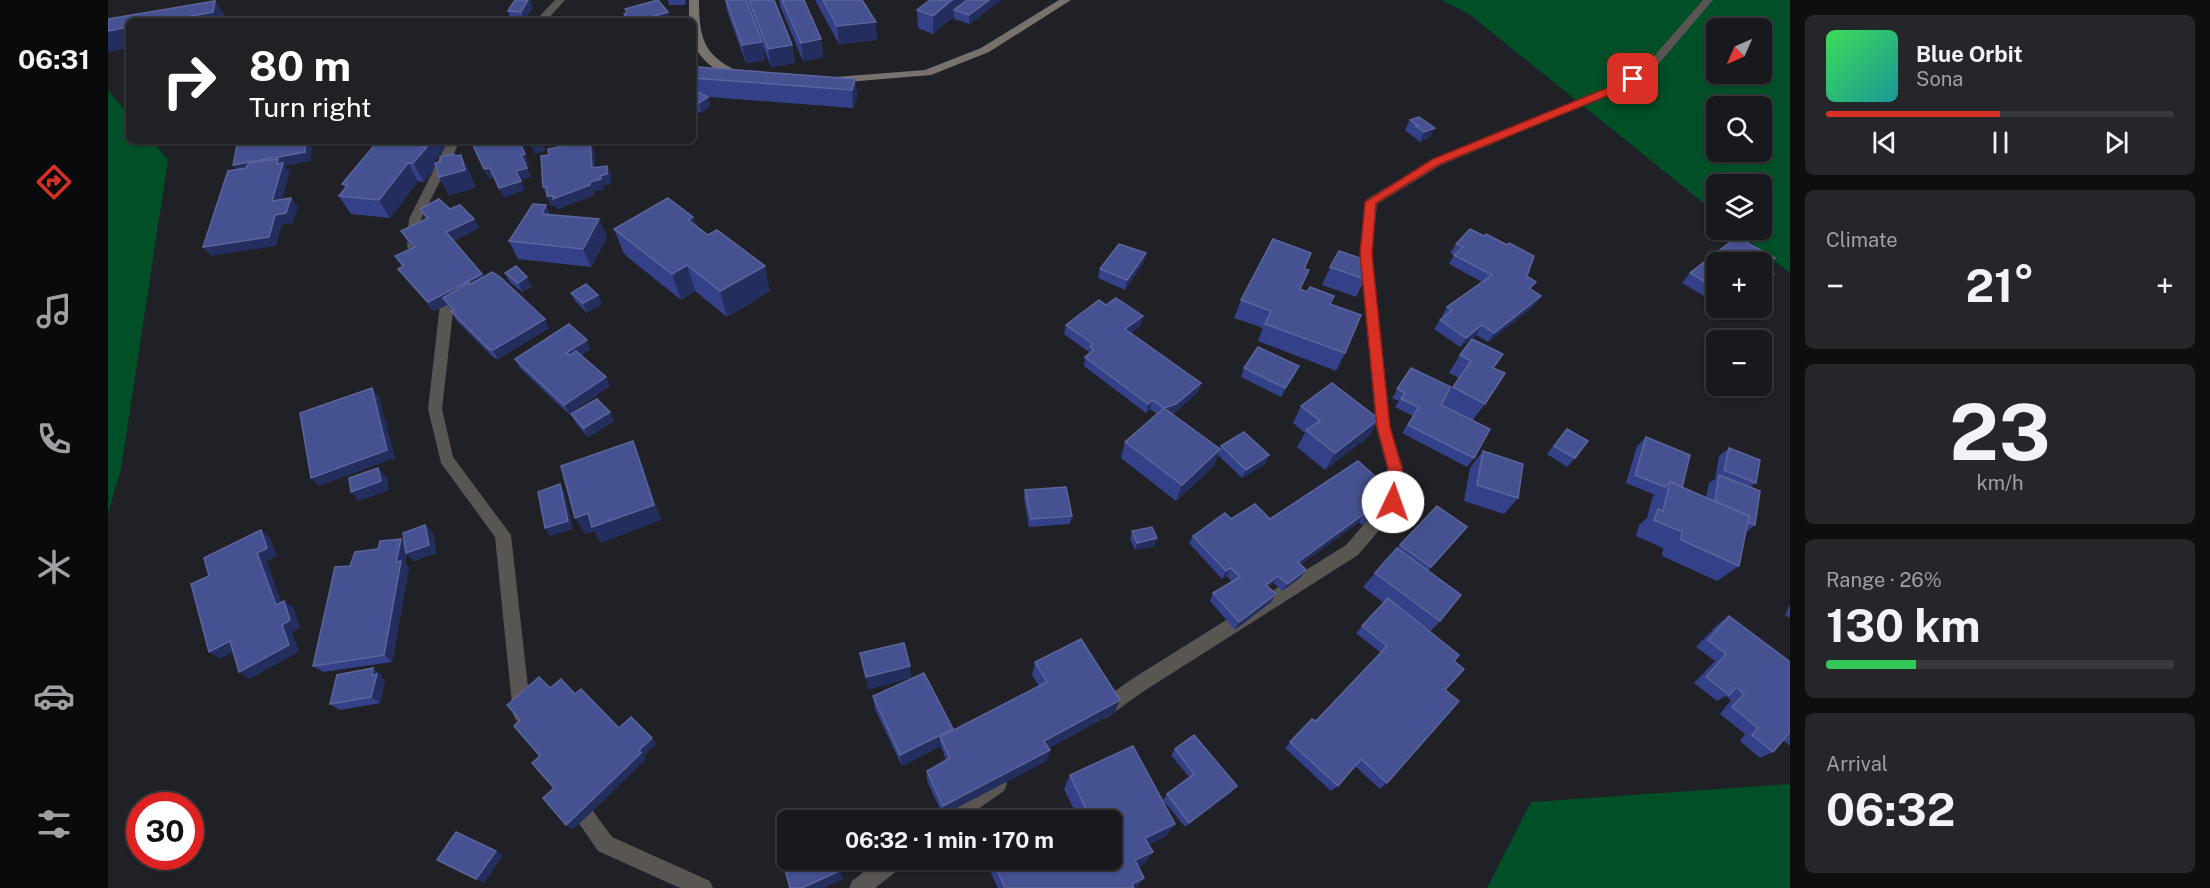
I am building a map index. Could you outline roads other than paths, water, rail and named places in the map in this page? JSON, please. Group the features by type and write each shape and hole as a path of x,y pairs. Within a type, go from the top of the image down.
{"main road":[{"path":"694,0 695,18"},
{"path":"822,80 857,80 927,73 985,50 1066,0"},
{"path":"696,43 718,68 752,80"}],"street":[{"path":"543,18 560,0"},
{"path":"1091,718 1138,685 1352,550 1393,502 1395,468 1383,427 1366,254 1371,202 1437,162 1620,87 1646,72 1708,0"},
{"path":"418,261 413,253 415,219 452,144"},
{"path":"430,278 447,303 435,409 446,459 503,536 524,734"},
{"path":"960,810 1005,779"},
{"path":"565,789 605,844 703,888"},
{"path":"859,888 883,870"}]}
